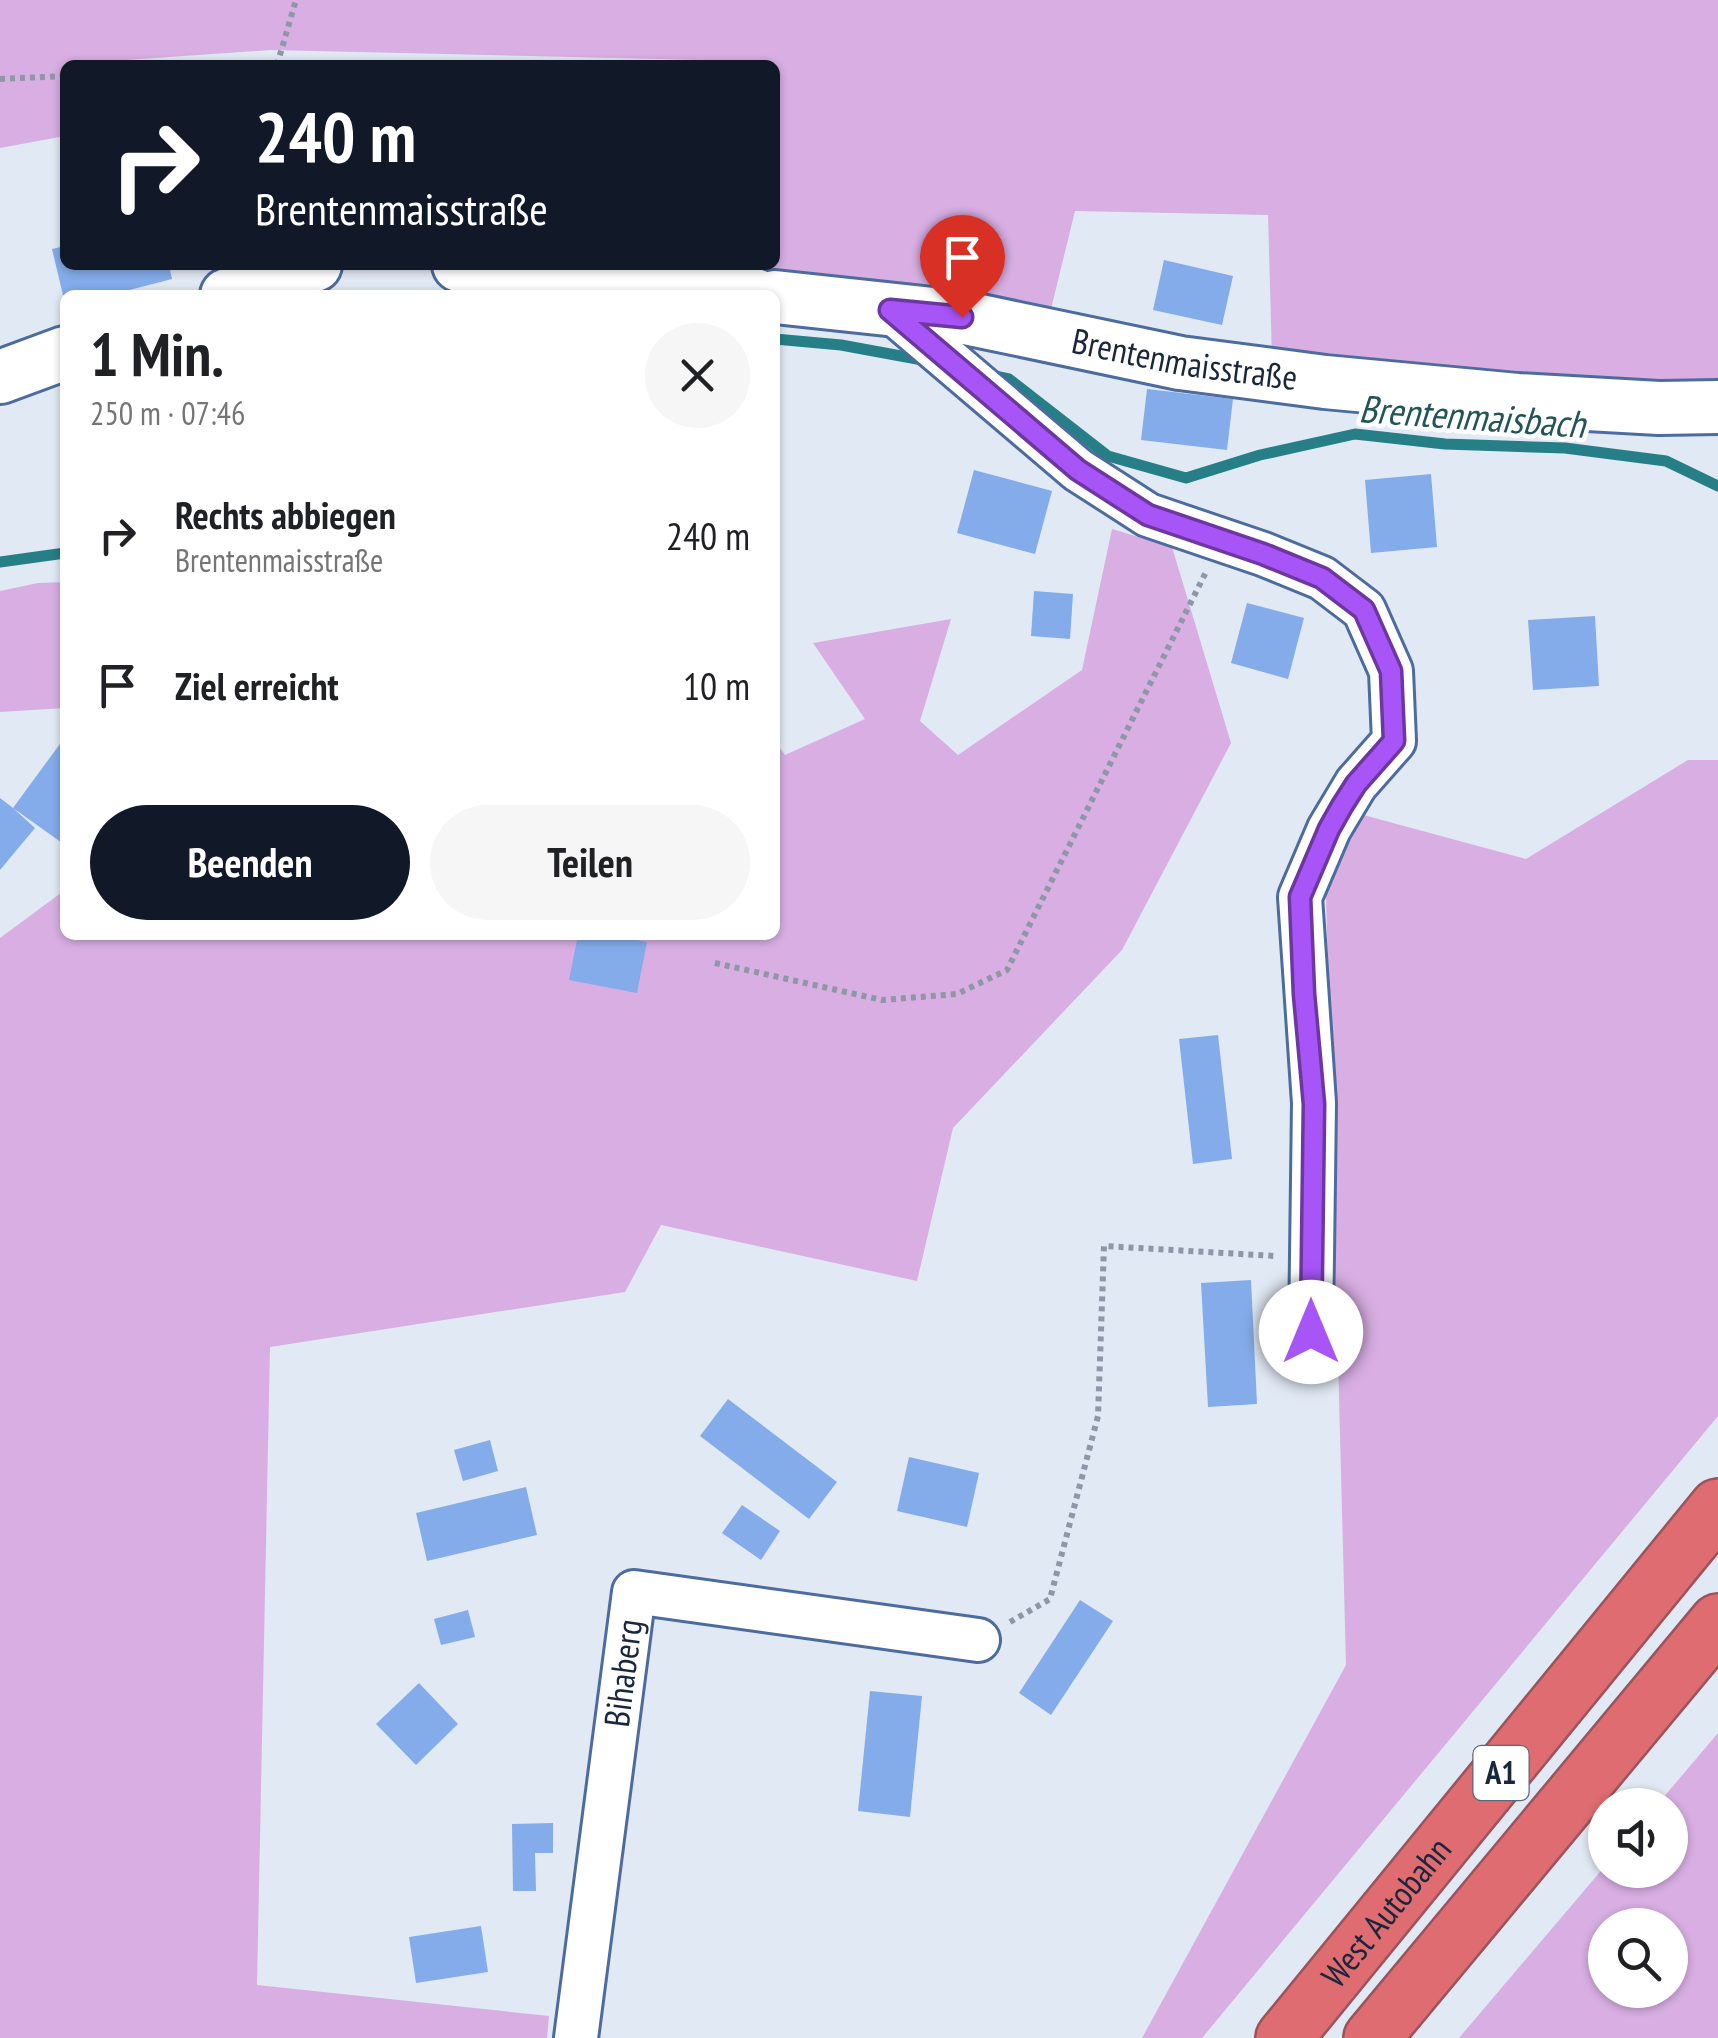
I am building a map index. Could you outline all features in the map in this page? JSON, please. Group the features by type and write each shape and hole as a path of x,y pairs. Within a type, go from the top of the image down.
{"highway":[{"name":"West Autobahn","path":"1284,2038 1718,1507"},
{"name":"West Autobahn","path":"1372,2038 1718,1622"}],"street":[{"path":"242,290 301,270"},
{"path":"508,270 705,290"},
{"name":"Brentenmaisstraße","path":"780,298 909,326 962,317 1180,363 1325,382 1516,400 1658,408 1718,407"},
{"path":"909,326 1078,470 1148,515 1322,578 1364,610 1391,671 1394,741 1356,784 1300,897 1314,1104 1311,1332"},
{"path":"0,377 60,355"},
{"name":"Bihaberg","path":"576,2038 634,1592 978,1640"}],"path":[{"path":"278,60 296,0"},
{"path":"0,79 60,76"},
{"path":"715,962 882,1000 957,994 1008,970 1220,539"},
{"path":"978,1640 1050,1599 1098,1416 1104,1246 1312,1258"}],"shaded area":[{"path":"0,0 1718,0 1718,397 1272,358 1268,215 1075,211 1050,313 721,272 780,270 780,60 271,50 126,60 60,60 60,137 0,148"},
{"path":"1112,529 1172,547 1231,743 1122,950 953,1128 917,1281 661,1225 625,1292 270,1347 257,1985 549,2016 547,2038 0,2038 0,938 60,894 60,940 780,940 780,748 785,755 865,719 813,643 951,619 920,721 958,755 1082,670"},
{"path":"60,582 60,708 0,712 0,591"},
{"path":"1688,760 1718,760 1718,1416 1202,2038 1142,2038 1346,1665 1326,894 1356,813 1526,859"},
{"path":"1718,1733 1718,2038 1459,2038 1588,1886 1688,1888 1688,1788 1671,1788"}],"building":[{"path":"60,247 60,270 170,270 172,279 129,290 62,290 52,249"},
{"path":"1164,260 1233,276 1222,325 1153,310"},
{"path":"1147,389 1233,399 1227,450 1141,440"},
{"path":"974,470 1052,491 1035,554 957,533"},
{"path":"1431,474 1437,547 1371,553 1365,480"},
{"path":"1034,591 1073,594 1070,639 1031,636"},
{"path":"1247,603 1304,618 1288,679 1231,663"},
{"path":"1595,616 1599,686 1533,690 1528,620"},
{"path":"60,744 60,841 13,808"},
{"path":"0,798 35,828 0,870"},
{"path":"577,940 647,942 637,993 569,980"},
{"path":"1218,1035 1232,1159 1193,1164 1179,1039"},
{"path":"1251,1280 1257,1404 1208,1407 1201,1283"},
{"path":"728,1399 837,1482 809,1519 700,1436"},
{"path":"490,1440 498,1471 463,1481 454,1450"},
{"path":"909,1457 979,1473 967,1527 897,1511"},
{"path":"526,1487 537,1535 427,1561 416,1513"},
{"path":"742,1505 780,1531 761,1560 722,1533"},
{"path":"1080,1600 1113,1621 1051,1715 1019,1693"},
{"path":"468,1610 475,1637 441,1645 434,1619"},
{"path":"419,1683 458,1724 416,1765 376,1724"},
{"path":"870,1691 922,1696 910,1817 858,1811"},
{"path":"553,1823 553,1853 535,1853 536,1891 513,1891 512,1824"},
{"path":"481,1926 488,1972 416,1983 409,1937"}],"waterway":[{"name":"Brentenmaisbach","path":"780,339 841,345 928,361"},
{"name":"Brentenmaisbach","path":"990,375 1009,379 1108,456 1186,478 1260,455 1355,434 1445,444 1565,448 1666,461 1718,486"},
{"name":"Brentenmaisbach","path":"0,562 60,554"}],"route":[{"path":"962,317 890,310 1078,470 1148,515 1322,578 1364,610 1391,671 1394,741 1342,806 1300,897 1314,1104 1311,1332"}]}
